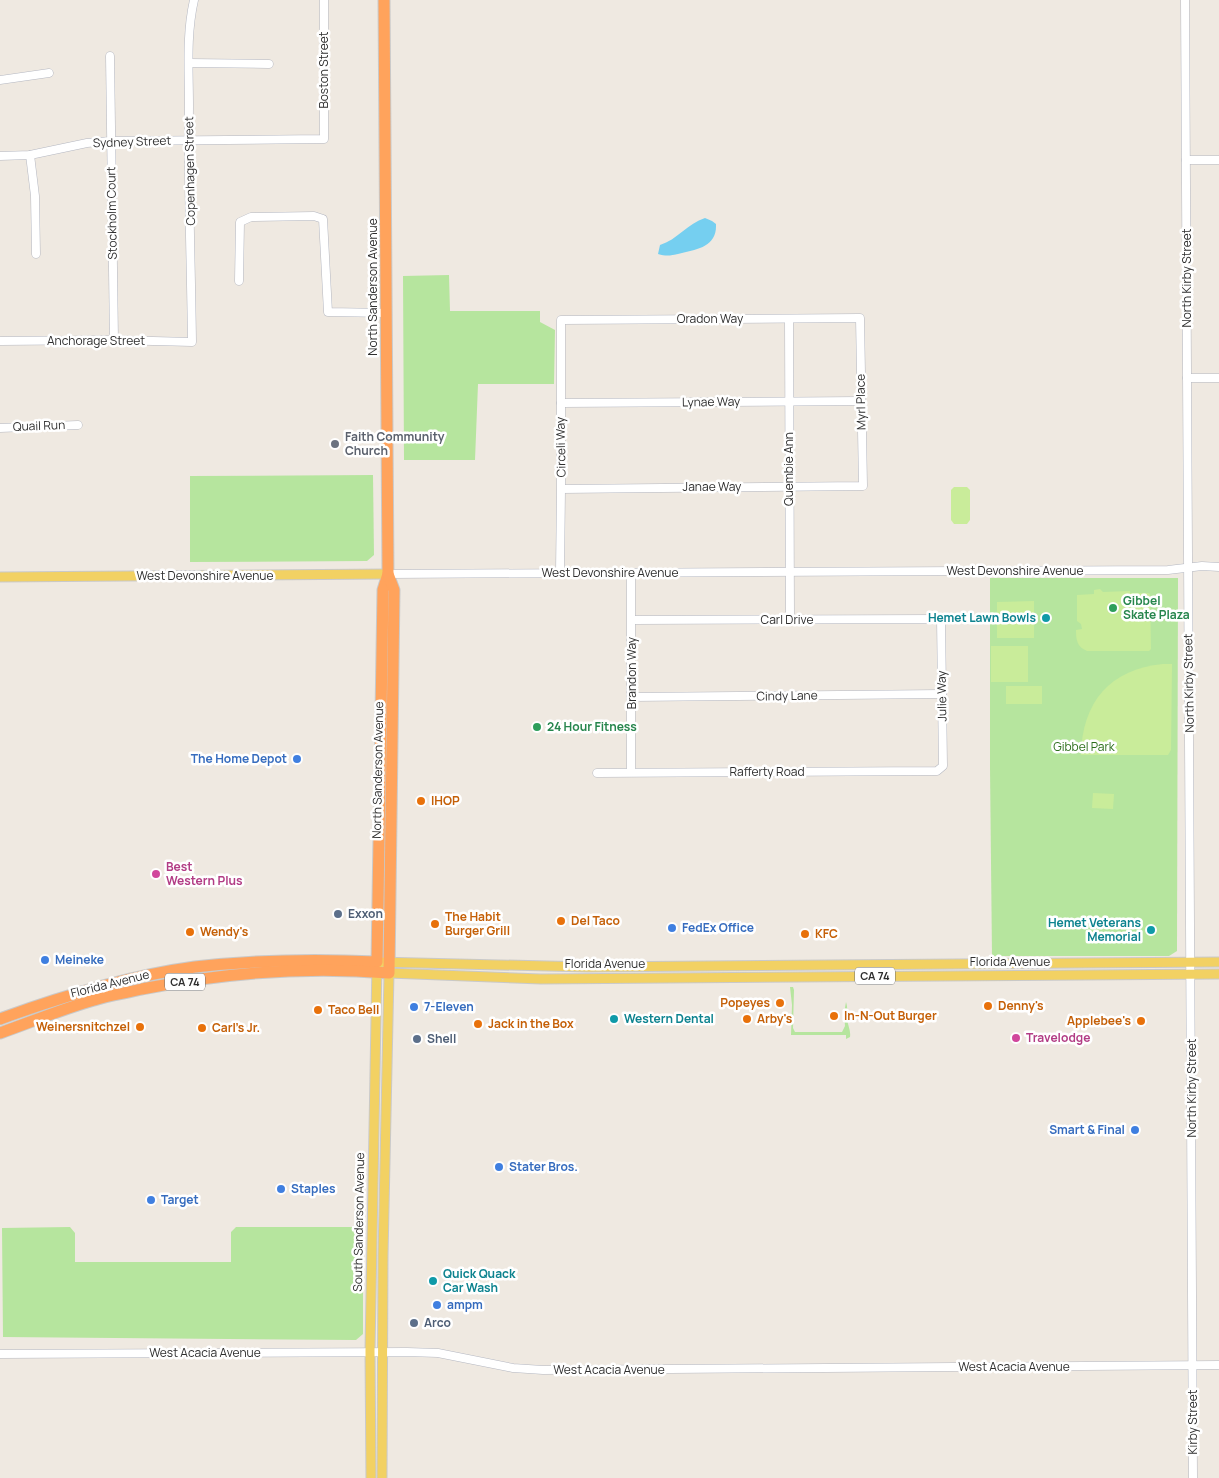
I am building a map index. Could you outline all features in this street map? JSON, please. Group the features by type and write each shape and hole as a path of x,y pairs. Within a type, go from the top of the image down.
{"highway":[{"name":"North Sanderson Avenue","path":"383,967 379,825 383,590 388,574 384,0"},
{"name":"North Sanderson Avenue","path":"383,967 391,871 394,590 388,574"},
{"path":"390,855 385,837 384,822 379,825 384,853 384,868 391,871"},
{"name":"Florida Avenue","path":"0,1019 109,984 170,971 225,964 295,960 383,967"},
{"name":"Florida Avenue","path":"0,1033 94,1000 139,990 214,978 268,972 335,971 383,967"},
{"path":"79,1005 97,994 170,978 170,971"}],"main road":[{"name":"West Devonshire Avenue","path":"0,577 388,574"},
{"name":"Florida Avenue","path":"383,967 1219,962"},
{"path":"865,976 876,972 916,970 918,964"},
{"path":"941,976 947,971 969,971 981,964"},
{"name":"Florida Avenue","path":"383,967 541,979 1219,974"},
{"name":"South Sanderson Avenue","path":"371,1478 370,1351 374,1136 376,1069 383,967"},
{"name":"South Sanderson Avenue","path":"382,1478 381,1352 385,1128 383,967"},
{"path":"376,1069 380,1087 380,1124 385,1128"},
{"path":"374,1136 380,1138 380,1186 384,1205"},
{"path":"373,1221 378,1240 383,1245"}],"street":[{"name":"Copenhagen Street","path":"192,342 188,140 190,17 194,0"},
{"name":"Boston Street","path":"324,0 324,139"},
{"name":"North Kirby Street","path":"1185,0 1193,1365"},
{"name":"Stockholm Court","path":"110,56 114,340"},
{"path":"189,63 269,64"},
{"path":"0,80 49,73"},
{"name":"Sydney Street","path":"0,156 30,155 87,143 111,141 324,139"},
{"path":"30,155 35,196 36,254"},
{"path":"1186,160 1219,160"},
{"path":"239,281 240,222 251,217 314,216 323,219 328,312 387,313"},
{"name":"Oradon Way","path":"560,320 860,318"},
{"name":"Myrl Place","path":"860,318 863,486"},
{"name":"Quembie Ann","path":"789,319 790,620"},
{"name":"Circeli Way","path":"560,320 560,573"},
{"name":"Anchorage Street","path":"0,341 114,340 192,342"},
{"path":"1187,378 1219,378"},
{"name":"Lynae Way","path":"560,403 861,401"},
{"name":"Quail Run","path":"0,428 78,425"},
{"name":"Janae Way","path":"561,489 863,486"},
{"name":"West Devonshire Avenue","path":"388,574 1168,570 1219,566"},
{"name":"Brandon Way","path":"631,573 631,772"},
{"name":"Carl Drive","path":"632,620 941,619"},
{"name":"Julie Way","path":"938,771 943,766 941,619"},
{"name":"Cindy Lane","path":"632,697 942,694"},
{"name":"Rafferty Road","path":"597,773 938,771"},
{"name":"West Acacia Avenue","path":"0,1354 370,1351 438,1354 513,1368 543,1370 1219,1365"},
{"name":"Kirby Street","path":"1193,1365 1194,1478"}],"green space":[{"path":"449,275 450,311 540,311 540,322 555,330 554,384 478,384 475,460 404,460 403,276"},
{"path":"373,475 374,555 367,561 190,562 190,476"},
{"path":"954,487 967,487 970,490 970,520 967,524 954,524 951,520 951,490"},
{"name":"Gibbel Park","path":"990,578 1178,578 1177,951 1169,956 992,956"},
{"name":"Gibbel Skate Plaza","path":"1100,589 1103,592 1130,591 1130,593 1150,594 1151,649 1149,651 1087,651 1079,645 1076,630 1082,629 1081,624 1077,621 1077,595 1094,594 1094,590"},
{"path":"1034,601 1034,638 997,638 997,602"},
{"path":"991,646 1028,646 1028,682 991,682"},
{"path":"1172,664 1171,750 1168,755 1081,755 1087,719 1093,704 1102,692 1114,681 1128,673 1144,667"},
{"path":"1006,686 1042,686 1042,704 1006,704"},
{"path":"1093,793 1114,794 1113,809 1092,808"},
{"path":"790,987 793,987 794,990 793,1028 795,1032 842,1032 845,1026 844,1013 846,1002 850,1037 846,1039 846,1035 791,1035 792,1005"},
{"path":"70,1227 75,1233 75,1262 231,1262 231,1232 236,1227 363,1227 363,1334 356,1340 3,1337 2,1228"}],"water":[{"path":"705,218 716,224 714,237 710,242 695,250 673,255 658,254 660,245"}],"place":[{"name":"Faith Community Church","path":"335,444"},
{"name":"Gibbel Skate Plaza","path":"1113,608"},
{"name":"Hemet Lawn Bowls","path":"1046,618"},
{"name":"24 Hour Fitness","path":"537,727"},
{"name":"The Home Depot","path":"297,759"},
{"name":"IHOP","path":"421,801"},
{"name":"Best Western Plus","path":"156,874"},
{"name":"Exxon","path":"338,914"},
{"name":"Del Taco","path":"561,921"},
{"name":"The Habit Burger Grill","path":"435,924"},
{"name":"FedEx Office","path":"672,928"},
{"name":"Hemet Veterans Memorial","path":"1151,930"},
{"name":"Wendy's","path":"190,932"},
{"name":"KFC","path":"805,934"},
{"name":"Meineke","path":"45,960"},
{"name":"Popeyes","path":"780,1003"},
{"name":"Denny's","path":"988,1006"},
{"name":"7-Eleven","path":"414,1007"},
{"name":"Taco Bell","path":"318,1010"},
{"name":"In-N-Out Burger","path":"834,1016"},
{"name":"Western Dental","path":"614,1019"},
{"name":"Arby's","path":"747,1019"},
{"name":"Applebee's","path":"1141,1021"},
{"name":"Jack in the Box","path":"478,1024"},
{"name":"Weinersnitchzel","path":"140,1027"},
{"name":"Carl's Jr.","path":"202,1028"},
{"name":"Travelodge","path":"1016,1038"},
{"name":"Shell","path":"417,1039"},
{"name":"Smart & Final","path":"1135,1130"},
{"name":"Stater Bros.","path":"499,1167"},
{"name":"Staples","path":"281,1189"},
{"name":"Target","path":"151,1200"},
{"name":"Quick Quack Car Wash","path":"433,1281"},
{"name":"ampm","path":"437,1305"},
{"name":"Arco","path":"414,1323"}]}
